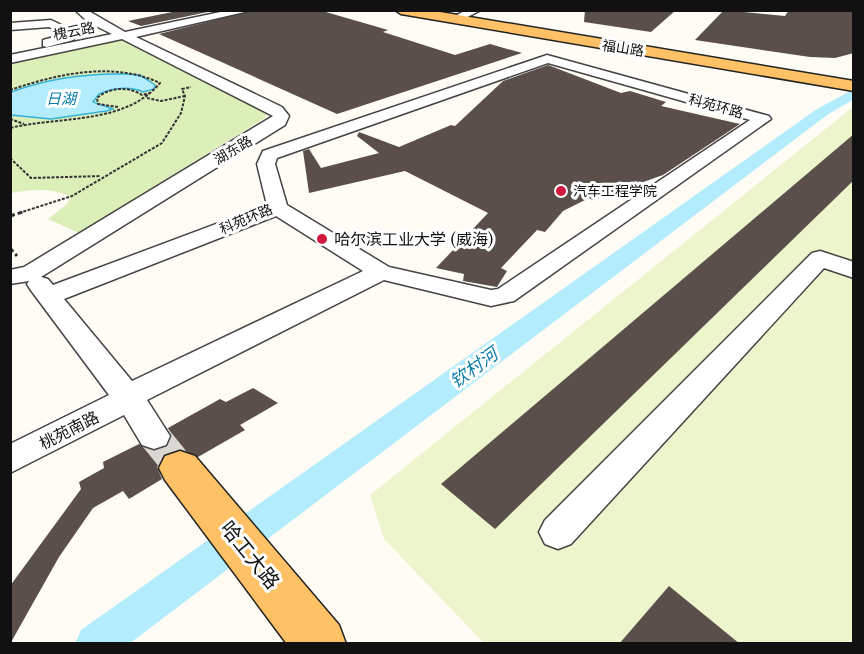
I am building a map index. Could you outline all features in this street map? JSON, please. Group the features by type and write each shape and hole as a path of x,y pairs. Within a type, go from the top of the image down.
{"main road":[{"name":"福山路","path":"401,10 850,85"},
{"name":"哈工大路","path":"167,452 258,564 309,639"}],"street":[{"name":"湖东路","path":"21,275 279,122 281,116 276,110 92,20 80,10"},
{"name":"槐云路","path":"10,59 248,10"},
{"path":"454,20 476,10"},
{"path":"10,27 51,22 72,33 55,41 10,50"},
{"name":"科苑环路","path":"48,296 278,208 266,164 269,155 547,59 763,119 505,296 491,298 381,272"},
{"path":"278,208 381,272"},
{"path":"558,532 820,258 854,271"},
{"path":"127,398 381,272"},
{"name":"哈工大路","path":"21,275 48,296 167,452"},
{"name":"桃苑南路","path":"10,460 127,398"}],"path":[{"path":"10,90 56,76 99,72 142,75 160,83 157,90 146,98 122,108 10,128"},
{"path":"10,216 72,196 102,176 162,143 181,113 184,96 182,89 214,81"},
{"path":"122,108 98,104 97,98 101,94 115,90 134,90 142,95 157,90"},
{"path":"146,98 160,101 184,96"},
{"path":"10,119 24,124"},
{"path":"10,158 31,178 102,176"}],"green space":[{"path":"122,39 266,110 265,118 79,233 48,219 67,204 70,197 48,191 33,190 11,193 10,62"},
{"path":"853,107 853,643 484,643 384,539 370,495"}],"water":[{"name":"日湖","path":"140,75 155,85 154,89 143,92 132,89 110,90 99,94 93,102 113,109 106,111 51,119 11,115 11,92 67,77"}],"building":[{"path":"182,10 217,10 141,26 128,21"},
{"path":"255,10 319,10 388,30 383,32 455,55 490,44 522,53 337,114 159,34"},
{"path":"585,10 676,10 651,32 584,22"},
{"path":"724,10 785,16 789,10 854,10 854,53 835,58 810,57 695,40"},
{"path":"548,65 621,93 630,91 666,102 661,106 740,124 663,175 593,200 589,198 563,211 545,232 537,230 501,268 507,271 497,287 463,281 464,274 436,268 488,213 405,171 309,193 303,151 309,149 321,168 379,153 357,136 359,132 399,147 451,125 455,126 503,81"},
{"path":"854,134 854,180 495,529 441,484"},
{"path":"253,388 278,403 240,425 245,430 198,457 181,449 164,454 157,467 162,479 129,499 123,491 93,508 59,557 10,644 10,586 81,489 79,482 104,468 103,462 139,444 153,451 167,447 172,437 168,428 220,399 226,402"},
{"path":"669,586 740,644 619,644"}],"waterway":[{"name":"钦村河","path":"95,644 822,112 854,93"}],"tunnel":[{"path":"154,436 180,468"}],"place":[{"name":"汽车工程学院","path":"561,191"},
{"name":"哈尔滨工业大学 (威海)","path":"322,239"}]}
